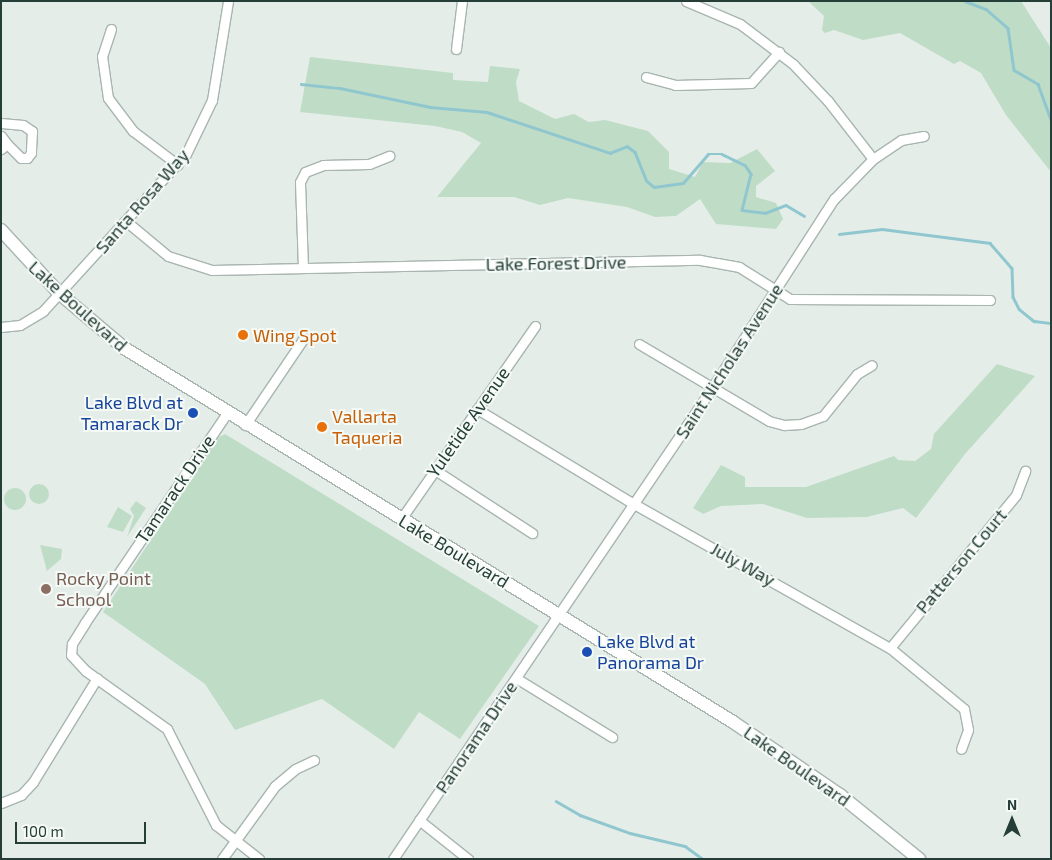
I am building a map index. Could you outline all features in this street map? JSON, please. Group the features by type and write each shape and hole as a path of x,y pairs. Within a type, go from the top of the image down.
{"main road":[{"name":"Lake Boulevard","path":"1,230 59,293 124,348 245,425 558,614 782,754 919,859"}],"street":[{"name":"Santa Rosa Way","path":"1,327 29,321 59,293 127,222 178,165 201,128 212,100 228,1"},
{"path":"456,49 462,1"},
{"path":"686,1 726,16 778,52 828,101 873,159"},
{"path":"111,29 102,56 108,98 133,130 178,165"},
{"path":"646,77 675,84 751,83 778,52"},
{"path":"1,123 23,125 32,131 32,154 27,158 21,158 3,143"},
{"name":"Saint Nicholas Avenue","path":"558,614 712,388 834,199 873,159 901,140 924,136"},
{"path":"303,268 300,182 305,172 323,165 369,164 389,156"},
{"name":"Lake Forest Drive","path":"127,222 168,256 193,266 220,270 700,260 739,267 786,298 813,300 990,300"},
{"name":"Yuletide Avenue","path":"401,519 535,326"},
{"path":"245,425 304,338"},
{"path":"639,344 769,421 797,425 825,414 858,374 872,365"},
{"name":"July Way","path":"477,409 634,504 890,648 964,709 968,730 961,749"},
{"name":"Tamarack Drive","path":"227,413 72,644 73,659 167,729 208,813 235,842 259,859"},
{"path":"435,470 532,533"},
{"name":"Patterson Court","path":"890,648 1016,495 1025,470"},
{"name":"Panorama Drive","path":"393,859 558,614"},
{"path":"1,803 21,795 33,782 97,678"},
{"path":"516,678 612,737"},
{"path":"222,859 280,780 314,760"},
{"path":"419,820 468,859"}],"green space":[{"path":"808,1 1021,1 1051,48 1051,172 1006,115 981,73 960,61 954,64 900,33 863,40 834,30 825,33 822,30 824,16"},
{"path":"310,57 453,73 453,80 488,82 490,66 520,69 516,82 519,101 555,119 574,114 589,122 605,120 648,131 669,152 669,169 695,177 703,162 730,163 757,149 775,171 756,186 756,197 776,203 783,219 776,229 716,224 700,199 676,216 655,217 627,207 568,198 540,205 514,197 437,197 481,143 462,132 435,126 300,112"},
{"path":"997,364 1035,376 965,454 916,518 903,508 867,517 807,518 763,504 721,506 703,514 693,508 721,465 745,477 745,487 806,487 894,456 898,460 915,461 931,449 934,434"},
{"path":"225,434 539,626 460,739 419,712 394,749 322,699 235,730 205,684 103,612 219,437"},
{"path":"39,484 46,487 49,494 46,501 39,504 32,501 29,494 32,487"},
{"path":"15,488 23,491 26,499 23,507 15,510 7,507 4,499 7,491"},
{"path":"136,501 146,508 127,537 134,516 130,509"},
{"path":"118,507 132,516 123,532 107,527"},
{"path":"40,545 62,549 61,559 47,571"}],"waterway":[{"path":"965,1 986,9 1008,28 1014,70 1038,84 1051,120"},
{"path":"301,84 340,88 430,107 487,112 610,153 627,146 635,152 647,181 654,187 683,183 708,154 722,154 745,165 751,174 742,210 765,213 786,205 804,216"},
{"path":"839,234 882,229 990,243 1012,268 1013,297 1019,309 1034,321 1051,323"},
{"path":"556,801 580,815 630,833 685,846 703,859"}],"place":[{"name":"Wing Spot","path":"243,335"},
{"name":"Lake Blvd at Tamarack Dr","path":"193,413"},
{"name":"Vallarta Taqueria","path":"322,427"},
{"name":"Rocky Point School","path":"46,589"},
{"name":"Lake Blvd at Panorama Dr","path":"587,652"}]}
